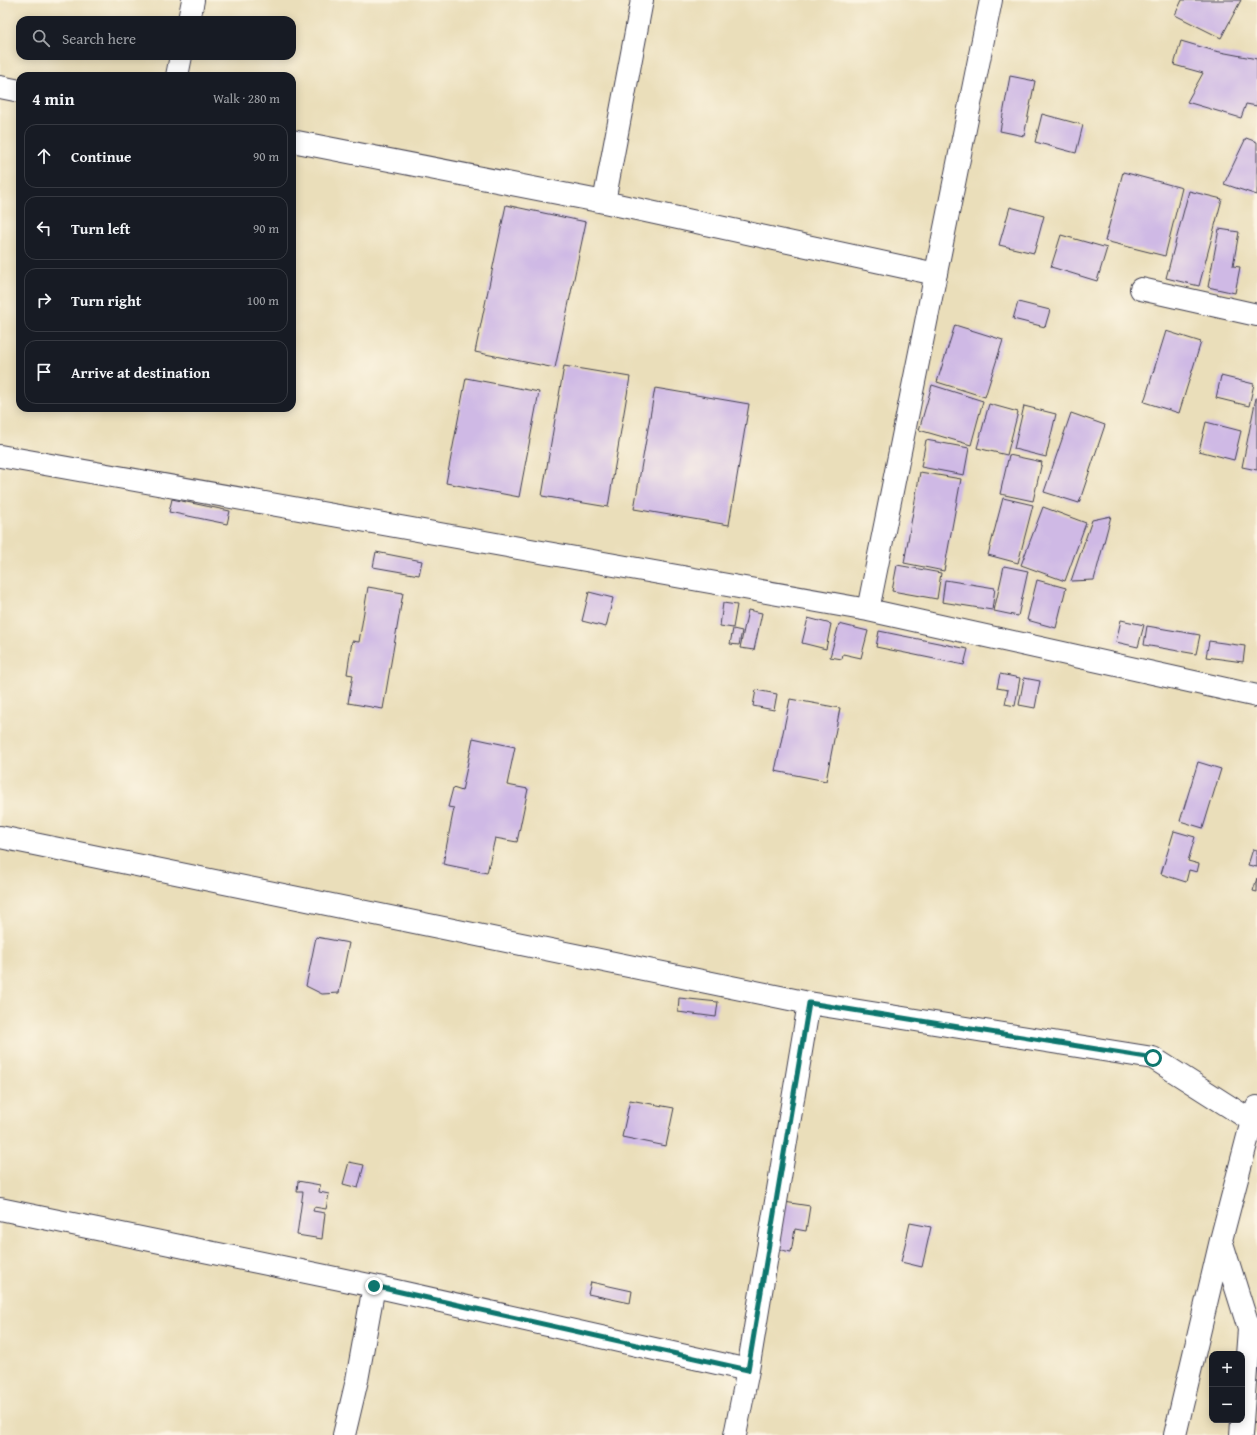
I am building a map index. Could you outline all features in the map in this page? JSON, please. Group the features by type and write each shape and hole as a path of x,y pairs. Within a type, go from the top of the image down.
{"street":[{"path":"189,16 193,0"},
{"path":"604,202 642,0"},
{"path":"868,610 991,0"},
{"path":"178,72 180,60"},
{"path":"0,87 16,90"},
{"path":"296,142 604,202 936,274"},
{"path":"1141,288 1257,315"},
{"path":"0,456 868,610 1257,696"},
{"path":"0,837 809,1003 1153,1058 1255,1117 1221,1240 1175,1435"},
{"path":"735,1435 748,1370 809,1003"},
{"path":"0,1209 374,1286 748,1370"},
{"path":"1221,1240 1250,1329 1240,1435"},
{"path":"344,1435 357,1380 374,1286"}],"building":[{"path":"1182,0 1241,0 1221,38 1175,15"},
{"path":"1181,41 1215,51 1257,59 1257,106 1246,104 1241,118 1187,102 1203,73 1174,65"},
{"path":"1010,76 1035,81 1024,136 1000,131"},
{"path":"1042,114 1083,125 1076,153 1035,142"},
{"path":"1246,138 1257,142 1257,195 1224,184"},
{"path":"1123,172 1182,188 1165,256 1105,241"},
{"path":"1189,191 1222,199 1199,286 1166,278"},
{"path":"506,205 586,222 555,368 475,352"},
{"path":"1010,207 1044,216 1034,253 999,245"},
{"path":"1219,229 1239,232 1233,266 1240,267 1235,293 1208,287"},
{"path":"1061,235 1107,248 1097,281 1051,267"},
{"path":"1018,302 1050,310 1045,327 1013,319"},
{"path":"955,325 1003,340 985,397 937,382"},
{"path":"1166,331 1201,342 1179,413 1144,402"},
{"path":"564,366 630,377 608,507 542,496"},
{"path":"1221,376 1254,384 1249,406 1216,398"},
{"path":"466,378 539,392 519,497 446,483"},
{"path":"932,385 983,401 971,445 919,430"},
{"path":"655,388 749,404 729,525 634,509"},
{"path":"1257,398 1257,470 1242,467"},
{"path":"989,404 1018,412 1007,455 977,448"},
{"path":"1024,406 1056,414 1046,457 1014,449"},
{"path":"1071,413 1105,425 1079,503 1044,492"},
{"path":"1206,422 1241,431 1234,460 1199,451"},
{"path":"926,440 969,448 964,475 921,467"},
{"path":"1009,455 1042,462 1033,501 1000,494"},
{"path":"920,472 961,479 944,571 904,563"},
{"path":"1003,498 1033,505 1018,563 988,555"},
{"path":"172,499 230,511 227,524 169,512"},
{"path":"1043,507 1086,523 1065,581 1021,565"},
{"path":"1111,516 1094,580 1071,581 1092,520"},
{"path":"376,552 422,561 419,575 373,567"},
{"path":"897,565 941,573 937,599 892,591"},
{"path":"1004,566 1028,571 1018,616 994,611"},
{"path":"945,580 995,588 992,610 942,602"},
{"path":"1037,580 1066,588 1056,628 1027,620"},
{"path":"368,587 403,593 383,709 348,703 353,675 347,674 352,641 359,642"},
{"path":"589,592 613,598 606,627 582,621"},
{"path":"723,603 737,605 733,628 720,626"},
{"path":"748,610 762,613 754,650 740,648"},
{"path":"808,618 831,624 826,649 802,643"},
{"path":"1121,620 1144,625 1138,647 1116,642"},
{"path":"839,624 868,631 861,658 843,654 842,659 830,657"},
{"path":"1147,626 1200,635 1196,654 1144,645"},
{"path":"733,629 742,631 739,645 730,644"},
{"path":"879,631 968,649 964,665 876,647"},
{"path":"1209,641 1245,646 1243,662 1206,657"},
{"path":"1000,674 1020,678 1015,706 1005,704 1008,690 997,688"},
{"path":"1024,678 1040,681 1035,708 1019,705"},
{"path":"756,690 777,694 774,710 753,706"},
{"path":"790,699 840,708 826,781 775,771"},
{"path":"473,738 515,747 507,785 528,789 517,842 495,838 487,873 443,864 454,808 448,807 453,788 462,791"},
{"path":"1198,762 1221,769 1203,828 1180,821"},
{"path":"1174,831 1195,837 1188,861 1199,864 1197,872 1189,870 1186,882 1161,874"},
{"path":"1253,849 1257,850 1257,867 1248,865"},
{"path":"1257,878 1257,892 1253,891"},
{"path":"316,937 349,943 339,993 322,994 306,986"},
{"path":"679,998 718,1002 716,1017 678,1012"},
{"path":"630,1100 674,1108 666,1146 622,1137"},
{"path":"349,1162 364,1165 358,1188 343,1184"},
{"path":"298,1181 320,1185 319,1192 329,1194 326,1209 314,1207 313,1211 325,1213 322,1239 297,1235 303,1192 297,1192"},
{"path":"784,1202 810,1206 806,1231 795,1229 791,1252 777,1249"},
{"path":"910,1223 931,1227 922,1267 901,1262"},
{"path":"591,1282 632,1291 630,1303 588,1294"}],"route":[{"path":"374,1286 748,1370 809,1003 1153,1058"}]}
